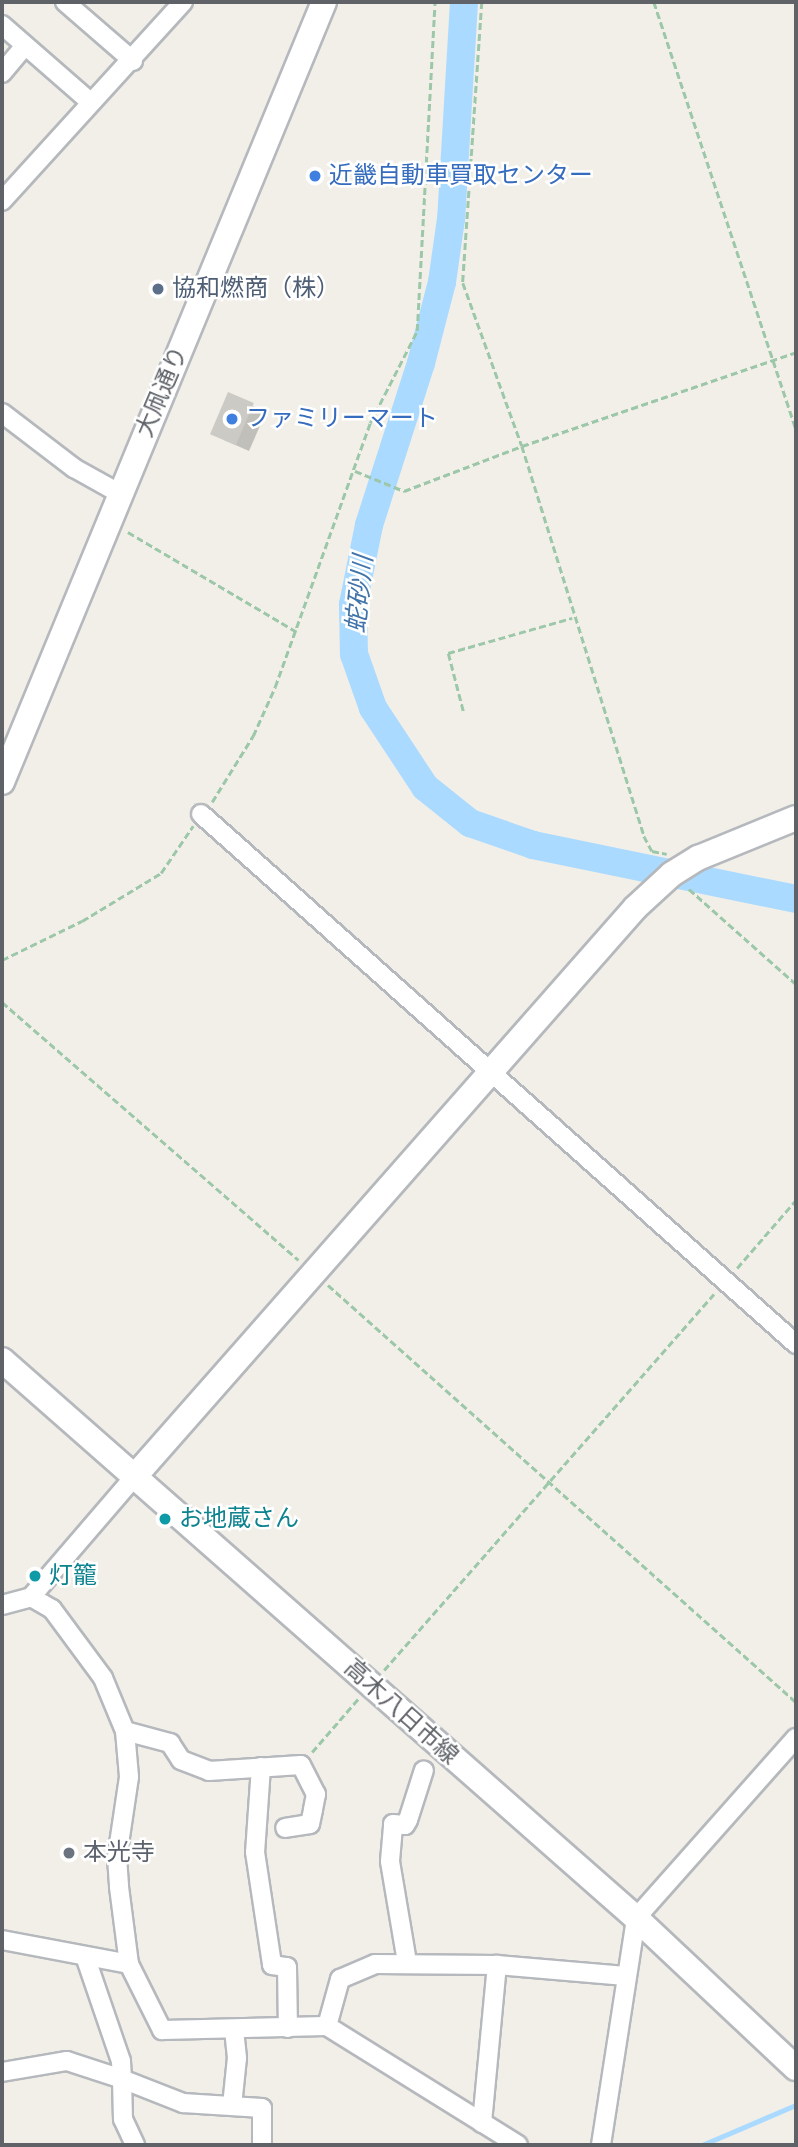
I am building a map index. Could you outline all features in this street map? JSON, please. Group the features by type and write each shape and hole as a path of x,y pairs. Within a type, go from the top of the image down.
{"street":[{"path":"65,2 133,61"},
{"path":"2,201 89,101 133,61 183,2"},
{"name":"大凧通り","path":"2,782 119,493 324,2"},
{"path":"2,25 89,101"},
{"path":"2,73 25,46"},
{"path":"2,413 74,468 119,493"},
{"path":"201,814 796,1344"},
{"path":"2,1605 31,1597 635,908 672,874 698,858 796,818"},
{"name":"高木八日市線","path":"2,1360 636,1919 796,2068"},
{"path":"31,1597 52,1609 103,1678 125,1731 129,1777 117,1857 130,1964 162,2030 327,2026 518,2145"},
{"path":"125,1731 170,1743 181,1760 209,1771 300,1765 316,1794 310,1824 285,1828"},
{"path":"601,2145 636,1919 796,1738"},
{"path":"261,1767 255,1852 272,1965 287,1967 288,2028"},
{"path":"407,1962 390,1861 393,1824 405,1825 408,1820 424,1770"},
{"path":"2,1940 130,1964"},
{"path":"85,1956 121,2062 123,2119 135,2145"},
{"path":"327,2026 340,1979 374,1964 407,1962 497,1965 626,1976"},
{"path":"482,2123 497,1965"},
{"path":"232,2106 237,2058 234,2029"},
{"path":"2,2072 67,2061 183,2103 262,2108 262,2145"}],"path":[{"path":"2,960 82,921 162,873 253,736 297,632 370,423 417,331 435,2"},
{"path":"482,2 463,283 522,446 572,618 644,836 652,851 691,851 698,858"},
{"path":"654,2 796,430"},
{"path":"355,471 404,491 522,446 796,352"},
{"path":"108,521 297,632"},
{"path":"463,710 448,653 572,618"},
{"path":"672,874 796,984"},
{"path":"2,1002 549,1479 796,1702"},
{"path":"300,1765 796,1200"}],"building":[{"name":"ファミリーマート","path":"228,392 254,403 236,445 210,434"}],"waterway":[{"name":"蛇砂川","path":"464,2 451,219 442,282 421,363 369,525 353,604 354,654 373,708 425,787 470,823 533,845 796,899"},
{"path":"702,2145 796,2105"}],"place":[{"name":"近畿自動車買取センター","path":"315,176"},
{"name":"協和燃商（株）","path":"158,289"},
{"name":"ファミリーマート","path":"232,419"},
{"name":"お地蔵さん","path":"165,1519"},
{"name":"灯籠","path":"35,1576"},
{"name":"本光寺","path":"69,1853"}]}
